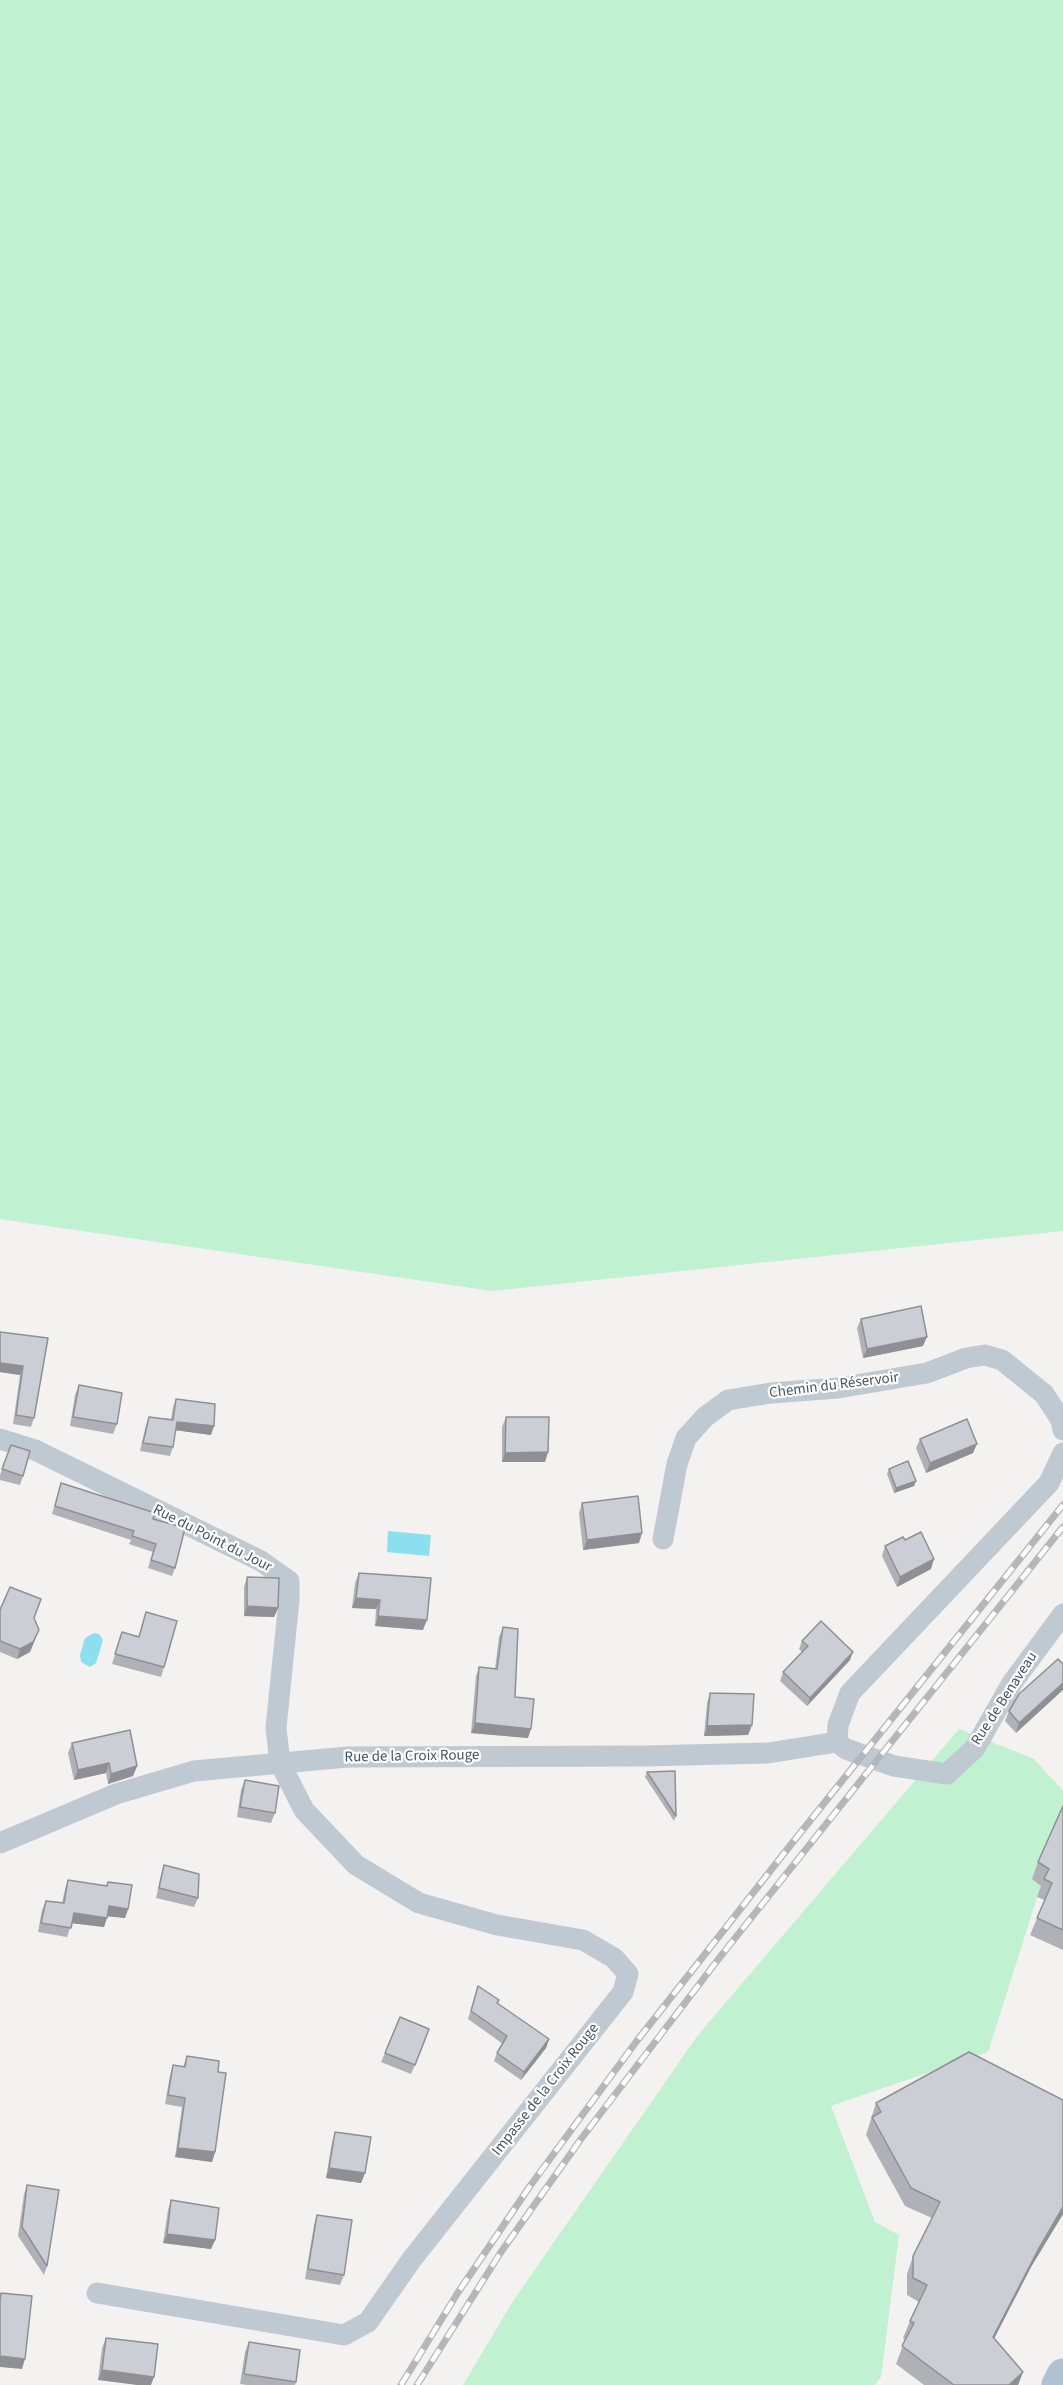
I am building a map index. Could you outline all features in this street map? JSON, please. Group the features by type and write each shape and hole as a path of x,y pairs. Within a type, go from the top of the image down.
{"main road":[{"path":"1058,2385 1063,2375"}],"street":[{"name":"Chemin du Réservoir","path":"663,1539 677,1464 686,1438 705,1417 728,1400 838,1388 927,1373 966,1358 985,1356 1002,1360 1044,1394 1061,1420 1063,1430"},
{"name":"Rue du Point du Jour","path":"0,1438 45,1455 261,1561 289,1581 290,1600 276,1728 280,1763"},
{"path":"837,1743 838,1725 850,1693 1048,1484 1063,1453"},
{"name":"Rue de Benaveau","path":"837,1743 846,1749 894,1766 947,1774 975,1748 1012,1683 1063,1614"},
{"name":"Rue de la Croix Rouge","path":"0,1843 117,1794 194,1771 348,1757 645,1756 768,1753 837,1743"},
{"name":"Impasse de la Croix Rouge","path":"97,2293 344,2335 368,2322 412,2259 623,1992 628,1974 614,1958 583,1940 497,1925 419,1904 356,1865 304,1810 280,1763"}],"green space":[{"path":"0,0 1063,0 1063,1231 492,1291 0,1219"},
{"path":"959,1729 1034,1759 1063,1791 1063,1816 988,2052 831,2106 875,2222 899,2235 881,2377 875,2385 463,2385 513,2301 698,2035"}],"water":[{"path":"388,1531 431,1535 429,1556 387,1552"},
{"path":"94,1633 99,1634 103,1640 96,1663 90,1667 81,1662 80,1655 85,1638"}],"building":[{"path":"921,1306 927,1337 867,1349 861,1319"},
{"path":"0,1332 48,1338 34,1418 16,1415 23,1366 0,1363"},
{"path":"79,1385 122,1393 117,1424 73,1417"},
{"path":"176,1399 215,1404 214,1426 177,1422 173,1447 143,1443 149,1417 173,1420"},
{"path":"506,1417 549,1417 548,1452 505,1453"},
{"path":"967,1419 977,1444 930,1463 920,1439"},
{"path":"11,1445 30,1451 23,1476 2,1469"},
{"path":"908,1461 916,1481 896,1488 889,1469"},
{"path":"61,1483 155,1513 153,1519 185,1528 175,1568 151,1560 156,1544 132,1536 134,1531 55,1506"},
{"path":"638,1496 642,1533 587,1540 582,1503"},
{"path":"921,1532 934,1559 900,1577 885,1546 903,1537 905,1540"},
{"path":"359,1573 431,1578 427,1620 378,1616 380,1600 356,1598"},
{"path":"247,1577 279,1578 278,1608 247,1606"},
{"path":"10,1587 41,1599 34,1618 39,1630 33,1642 20,1649 0,1641 0,1610"},
{"path":"146,1612 177,1621 164,1667 115,1654 122,1632 139,1637"},
{"path":"821,1621 853,1652 810,1698 783,1672 808,1646 802,1641"},
{"path":"503,1627 518,1629 515,1697 534,1699 531,1729 475,1723 479,1667 497,1669"},
{"path":"1058,1659 1063,1664 1063,1683 1019,1723 1009,1711 1019,1694"},
{"path":"710,1693 754,1694 752,1725 707,1726"},
{"path":"130,1730 137,1766 111,1774 109,1763 78,1770 72,1743"},
{"path":"675,1771 676,1816 647,1772"},
{"path":"245,1780 279,1786 275,1813 240,1807"},
{"path":"1063,1806 1063,1930 1037,1918 1052,1883 1044,1879 1049,1869 1038,1862"},
{"path":"164,1865 199,1874 198,1898 159,1888"},
{"path":"68,1880 107,1886 108,1882 132,1885 128,1909 109,1906 107,1918 74,1913 71,1928 41,1923 46,1901 64,1903"},
{"path":"478,1986 499,2000 497,2003 549,2039 524,2072 497,2053 507,2036 471,2011"},
{"path":"400,2017 429,2029 415,2065 385,2053"},
{"path":"969,2052 1063,2100 1063,2207 993,2337 1023,2372 1009,2385 954,2385 902,2346 914,2323 910,2321 927,2285 913,2278 913,2256 940,2202 911,2188 872,2117 881,2112 876,2103"},
{"path":"187,2056 219,2061 218,2072 226,2073 215,2152 178,2148 185,2098 168,2095 173,2065 185,2067"},
{"path":"335,2132 371,2137 365,2173 329,2168"},
{"path":"27,2185 59,2190 47,2266 22,2227"},
{"path":"171,2200 219,2208 215,2240 167,2234"},
{"path":"317,2215 352,2220 344,2275 308,2269"},
{"path":"1,2293 32,2296 25,2359 0,2356"},
{"path":"106,2338 158,2344 154,2377 102,2370"},
{"path":"249,2342 300,2350 296,2382 244,2374"}],"railway":[{"path":"401,2385 457,2294 530,2186 636,2042 1063,1505"},
{"path":"417,2385 501,2252 581,2139 720,1957 1063,1527"}]}
